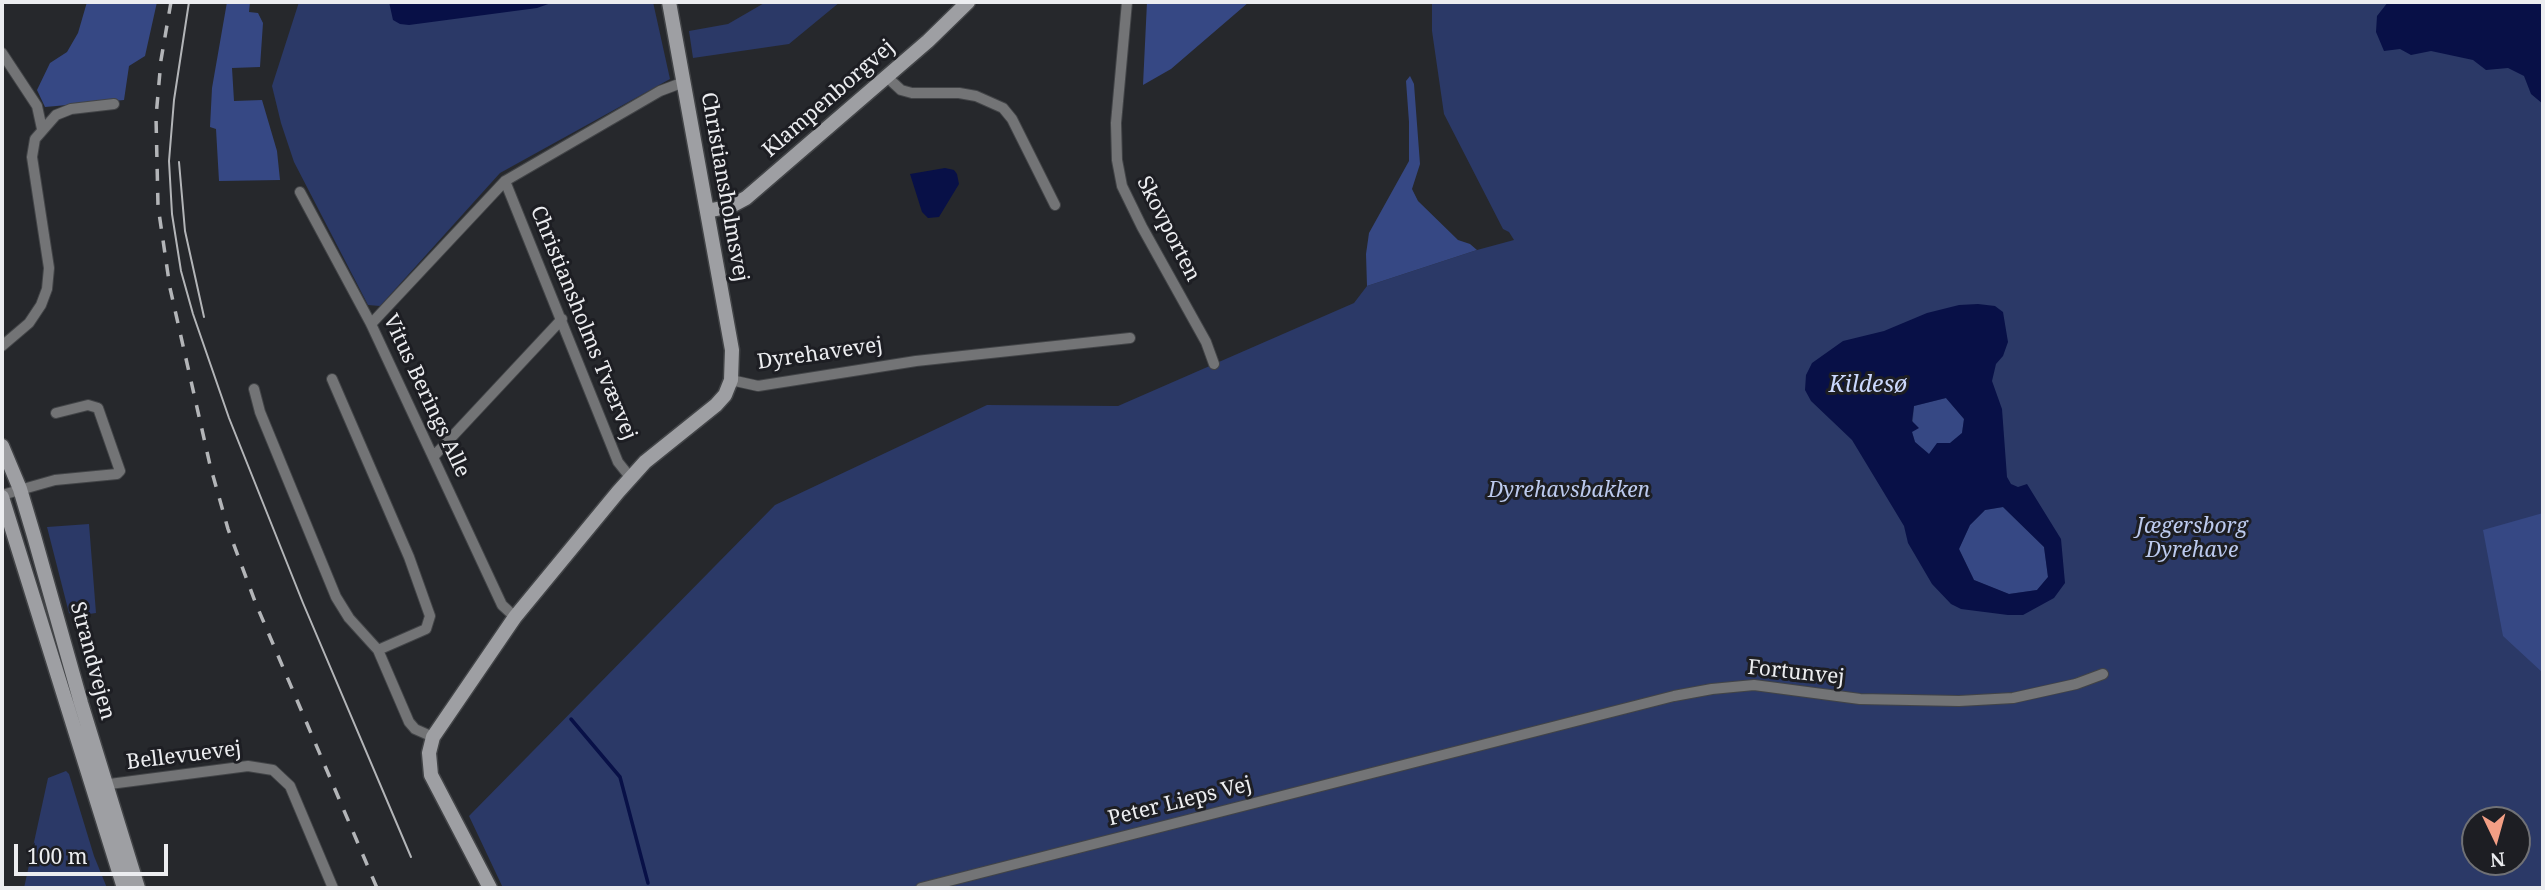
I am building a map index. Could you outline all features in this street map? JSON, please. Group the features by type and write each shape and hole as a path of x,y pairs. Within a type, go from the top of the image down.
{"street":[{"name":"Christiansholmsvej","path":"669,2 732,350 731,380"},
{"name":"Klampenborgvej","path":"707,211 731,206 746,198 928,41 968,2"},
{"name":"Skovporten","path":"1127,2 1116,123 1117,160 1122,186 1206,342 1214,364"},
{"path":"2,53 37,106 42,129"},
{"path":"887,77 901,90 912,93 959,93 976,96 1003,108 1012,119 1055,205"},
{"path":"371,324 505,181 660,91 684,82"},
{"path":"2,346 29,323 41,305 47,289 49,268 32,156 35,139 56,115 71,109 114,104"},
{"name":"Christiansholms Tværvej","path":"505,181 618,462 631,477"},
{"name":"Vitus Berings Alle","path":"300,192 371,324 502,605 515,617"},
{"path":"434,456 562,319"},
{"name":"Dyrehavevej","path":"433,737 515,617 631,477 716,405 725,395 731,380 758,386 916,361 1130,338"},
{"path":"332,379 409,557 430,615 426,629 378,650"},
{"path":"254,389 260,412 336,597 349,618 378,650 409,722 415,729 433,737 429,753 431,775 490,888"},
{"path":"2,496 55,480 117,474 120,471 98,408 88,404 56,413"},
{"name":"Strandvejen","path":"2,446 20,489 124,888"},
{"name":"Strandvejen","path":"2,496 98,786 138,888"},
{"name":"Fortunvej","path":"1448,754 1712,689 1754,685 1860,699 1959,701 2013,698 2103,674"},
{"name":"Peter Lieps Vej","path":"921,888 1448,754"},
{"name":"Bellevuevej","path":"98,786 248,766 273,771 290,786 333,888"}],"green space":[{"path":"299,2 653,2 670,79 500,173 380,306 368,305 294,162 272,86"},
{"path":"766,2 840,2 789,44 693,58 689,31 728,24"},
{"name":"Jægersborg Dyrehave","path":"1432,2 2543,2 2543,888 503,888 469,816 775,505 987,405 1118,406 1354,303 1367,286 1514,240 1509,232 1503,229 1444,114 1432,31"},
{"path":"89,524 96,613 75,616 69,613 47,527"},
{"path":"66,771 107,888 24,888 48,778"}],"shaded area":[{"path":"87,2 157,2 145,56 129,66 124,100 45,107 37,90 50,63 67,52 78,33"},
{"path":"227,2 250,2 249,12 258,13 263,23 260,67 232,68 234,101 262,100 277,151 280,180 219,181 216,129 210,127 212,88"},
{"path":"1147,2 1249,2 1171,69 1143,85"},
{"path":"1410,76 1414,84 1420,164 1412,189 1418,201 1458,240 1477,250 1367,286 1366,254 1369,233 1409,161 1406,81"},
{"path":"1946,398 1964,419 1962,433 1929,454 1915,442 1912,432 1914,406"},
{"path":"2003,507 2044,547 2048,577 2037,590 2009,594 1974,580 1959,549 1970,525 1985,510"},
{"path":"2543,513 2543,673 2503,636 2483,530"}],"water":[{"path":"389,2 554,2 537,8 409,25 393,20"},
{"path":"2388,2 2543,2 2543,104 2531,94 2524,76 2508,68 2486,70 2473,60 2431,51 2411,55 2400,49 2384,51 2376,32 2377,16"},
{"path":"945,168 954,170 959,184 939,217 928,218 922,212 910,174"},
{"name":"Kildesø","path":"1959,305 1995,306 2003,312 2008,342 2003,356 1996,364 1992,381 2002,409 2007,477 2011,484 2018,487 2027,484 2061,539 2065,583 2054,598 2023,615 1961,609 1951,604 1932,584 1908,543 1904,526 1852,440 1811,401 1805,390 1806,375 1812,363 1843,341 1884,331 1927,313","holes":["1946,398 1964,419 1962,433 1950,443 1937,443 1929,454 1915,442 1912,432 1919,428 1912,421 1914,406","2003,507 2044,547 2048,577 2037,590 2009,594 1974,580 1959,549 1970,525 1985,510"]}],"waterway":[{"path":"571,719 620,777 648,883"}],"tram line":[{"path":"189,2 174,100 169,161 172,214 181,271 229,418 303,603 411,857"},
{"path":"179,162 185,231 204,317"}],"railway":[{"path":"171,2 161,60 156,117 158,206 170,288 210,465 228,529 256,604 377,888"}],"park label":[{"name":"Dyrehavsbakken","path":"1569,491"}]}
